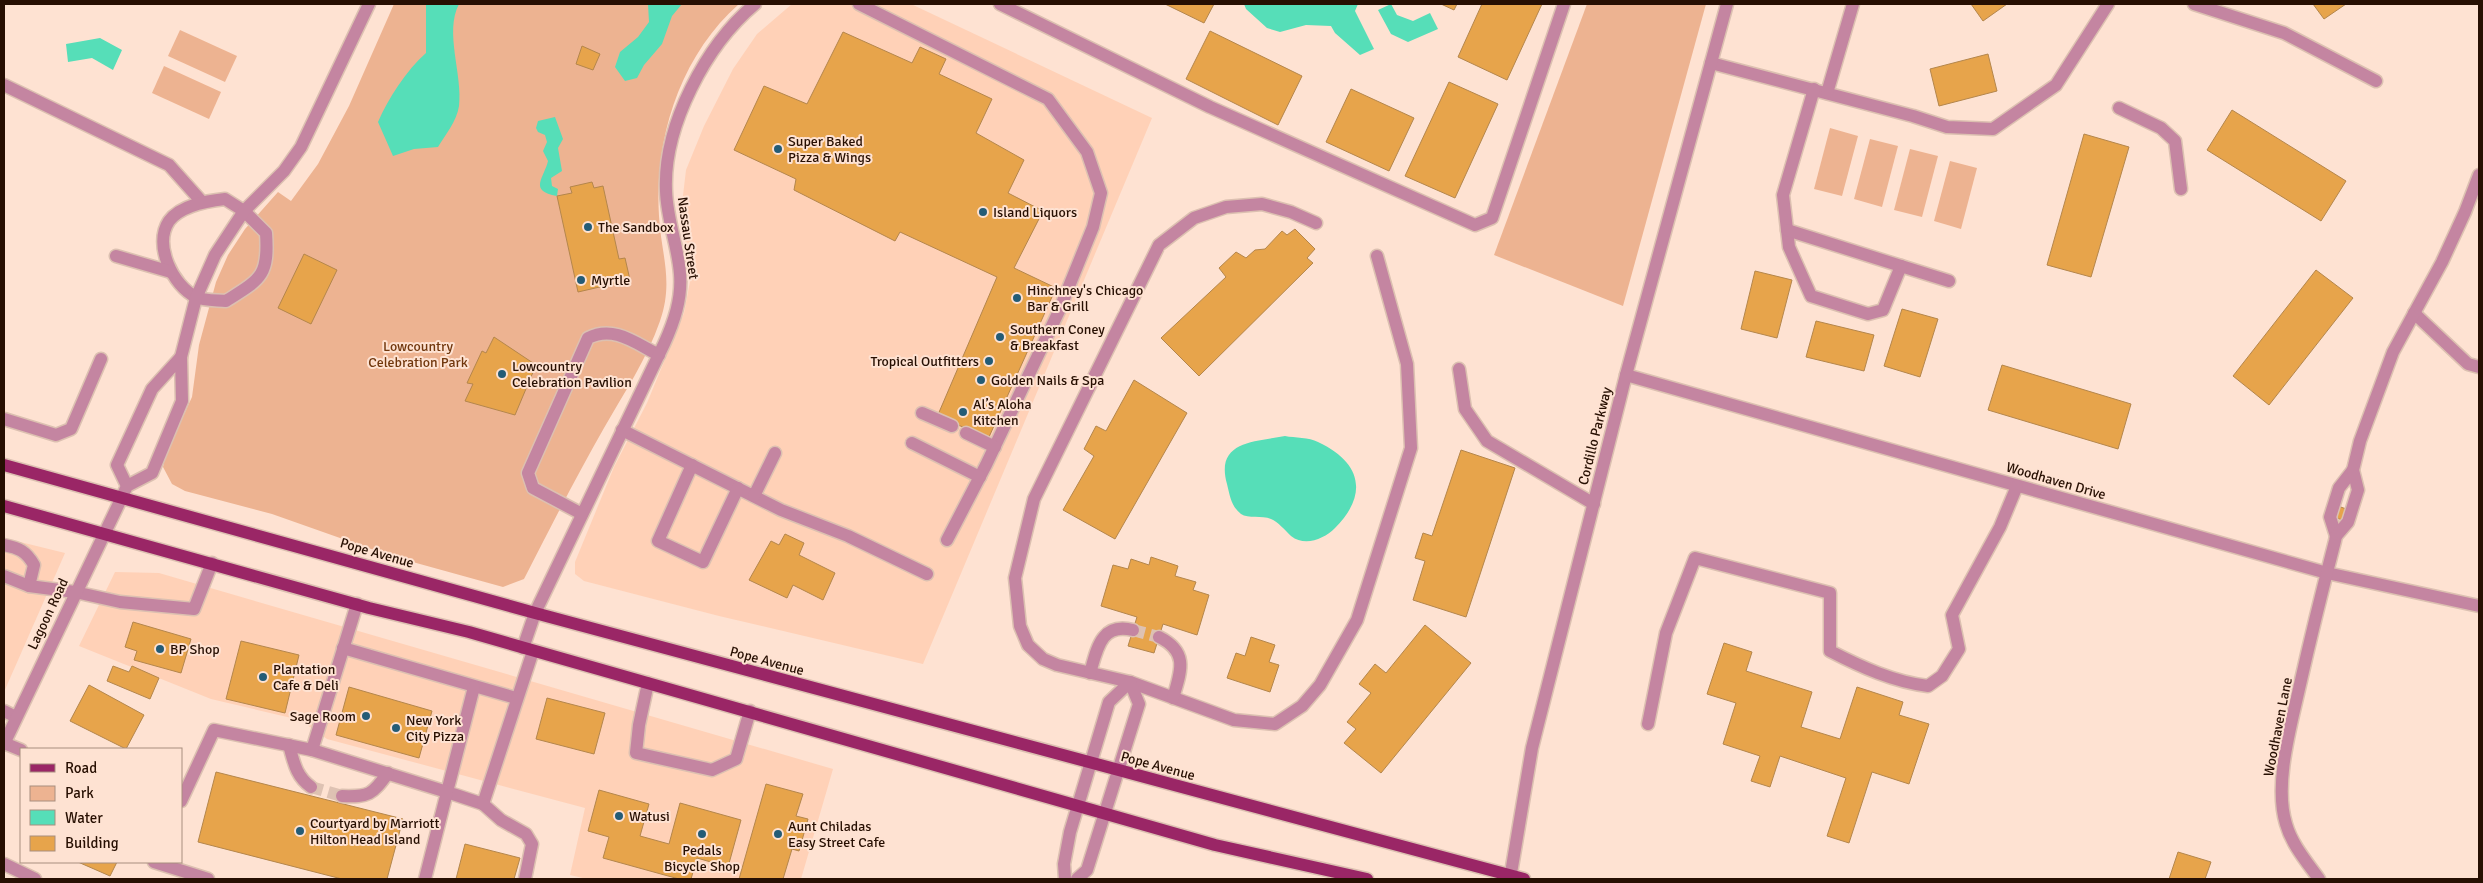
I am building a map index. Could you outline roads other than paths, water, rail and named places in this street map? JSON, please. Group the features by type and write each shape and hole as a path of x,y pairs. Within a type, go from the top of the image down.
{"main road":[{"name":"Pope Avenue","path":"4,465 124,491 535,614 1515,878"},
{"path":"4,506 357,604 469,632 1215,844 1366,879"}],"street":[{"path":"181,357 152,389 117,465 124,491 152,474 182,400 181,357 196,298 215,255 244,211 284,171 301,147 369,4"},
{"name":"Nassau Street","path":"483,804 516,698 535,614 659,354 676,313 680,283 666,192 671,148 693,82 719,42 738,18 755,4"},
{"path":"859,4 1048,98 1087,152 1101,193 1093,227 1059,311 995,447 947,540"},
{"path":"1000,4 1210,107 1475,225 1492,218 1564,4"},
{"name":"Cordillo Parkway","path":"1515,878 1532,748 1626,375 1727,4"},
{"path":"1827,93 1853,4"},
{"path":"1710,63 1814,89 1947,127 1993,128 2056,84 2108,4"},
{"path":"2194,4 2284,34 2376,81"},
{"path":"4,85 169,165 202,202"},
{"path":"1814,89 1783,195 1789,247 1811,296 1868,314 1883,310 1900,266"},
{"path":"2119,108 2161,128 2175,141 2181,189"},
{"path":"2336,536 2330,517 2339,488 2353,470 2360,441 2393,352 2446,253 2479,175"},
{"path":"225,199 244,211 266,233 265,270 252,285 226,302 196,298 171,272 164,248 164,235 169,221 185,210 202,202 225,199"},
{"path":"1316,223 1291,212 1262,204 1226,207 1194,218 1159,245 1034,499 1015,578 1020,626 1028,645 1043,659 1057,665 1130,682 1234,720 1275,724 1302,706 1320,685 1357,620 1411,448 1407,364 1377,256"},
{"path":"1787,230 1949,281"},
{"path":"116,256 171,272"},
{"path":"2414,313 2468,364 2479,367"},
{"path":"582,514 533,488 528,473 588,338 600,332 616,334 659,354"},
{"path":"4,419 56,435 71,428 101,359"},
{"path":"1459,370 1465,409 1487,441 1594,504"},
{"name":"Woodhaven Drive","path":"1626,375 2327,573 2479,606"},
{"path":"922,413 952,426"},
{"path":"622,430 781,510 848,536 927,574"},
{"path":"966,433 995,447"},
{"path":"912,443 980,476"},
{"path":"754,496 775,453"},
{"path":"692,465 658,541 703,562 738,488"},
{"path":"2336,536 2348,522 2358,490 2353,470"},
{"path":"1648,724 1666,633 1695,558 1830,593 1830,651 1857,665 1912,684 1928,686 1942,676 1959,649 1952,615 2000,527 2017,486"},
{"name":"Lagoon Road","path":"4,744 124,491"},
{"name":"Woodhaven Lane","path":"2319,879 2296,847 2286,824 2282,788 2291,726 2336,536"},
{"path":"4,545 22,549 29,556 34,565 29,586"},
{"path":"4,576 29,586 75,592 120,602 194,609 212,563"},
{"path":"312,750 357,604"},
{"path":"1090,673 1097,648 1106,634 1117,628 1133,630"},
{"path":"1159,637 1169,642 1176,650 1181,661 1173,698"},
{"path":"343,648 516,698"},
{"path":"1065,879 1064,864 1076,805 1091,764 1109,702 1130,682"},
{"path":"1077,879 1087,870 1139,704 1130,682"},
{"path":"648,683 639,725 636,753 712,770 736,759 750,711"},
{"path":"425,879 474,687"},
{"path":"4,711 16,716"},
{"path":"182,799 214,730 312,750 483,804 501,820 526,834 532,844 525,879"},
{"path":"4,744 20,750"},
{"path":"289,745 301,780 311,788"},
{"path":"342,796 361,797 373,793 388,774"},
{"path":"157,863 208,879"},
{"path":"4,864 35,879"}],"water":[{"path":"426,4 459,4 453,27 460,94 458,112 438,147 414,149 393,156 378,122 387,103 399,85 426,53"},
{"path":"648,4 682,4 672,16 662,44 644,65 637,78 625,81 615,67 620,52 638,37 649,22"},
{"path":"1244,4 1358,4 1355,11 1374,49 1360,55 1335,33 1331,26 1306,25 1280,32 1267,28 1246,9"},
{"path":"1391,4 1397,15 1413,21 1430,13 1438,29 1408,42 1391,34 1378,10"},
{"path":"100,38 122,50 113,70 92,58 68,62 66,44"},
{"path":"555,117 563,139 558,148 562,171 551,178 552,186 558,189 557,196 548,194 540,187 541,178 548,161 543,151 547,142 545,135 538,132 536,128 538,121"},
{"path":"1285,436 1314,440 1332,450 1344,459 1351,469 1355,480 1356,491 1353,503 1346,515 1331,532 1314,540 1302,541 1296,539 1271,519 1241,514 1235,508 1230,497 1225,470 1227,459 1232,451 1250,442"}],"tunnel":[{"path":"1133,630 1159,637"},
{"path":"311,787 342,796"}],"place":[{"name":"Super Baked Pizza & Wings","path":"778,149"},
{"name":"Island Liquors","path":"983,212"},
{"name":"The Sandbox","path":"588,227"},
{"name":"Myrtle","path":"581,280"},
{"name":"Hinchney's Chicago Bar & Grill","path":"1017,298"},
{"name":"Southern Coney & Breakfast","path":"1000,337"},
{"name":"Tropical Outfitters","path":"989,361"},
{"name":"Lowcountry Celebration Pavilion","path":"502,374"},
{"name":"Golden Nails & Spa","path":"981,380"},
{"name":"Al’s Aloha Kitchen","path":"963,412"},
{"name":"BP Shop","path":"160,649"},
{"name":"Plantation Cafe & Deli","path":"263,677"},
{"name":"Sage Room","path":"366,716"},
{"name":"New York City Pizza","path":"396,728"},
{"name":"Watusi","path":"619,816"},
{"name":"Courtyard by Marriott Hilton Head Island","path":"300,831"},
{"name":"Pedals Bicycle Shop","path":"702,834"},
{"name":"Aunt Chiladas Easy Street Cafe","path":"778,834"}],"park label":[{"name":"Lowcountry Celebration Park","path":"418,354"}]}
